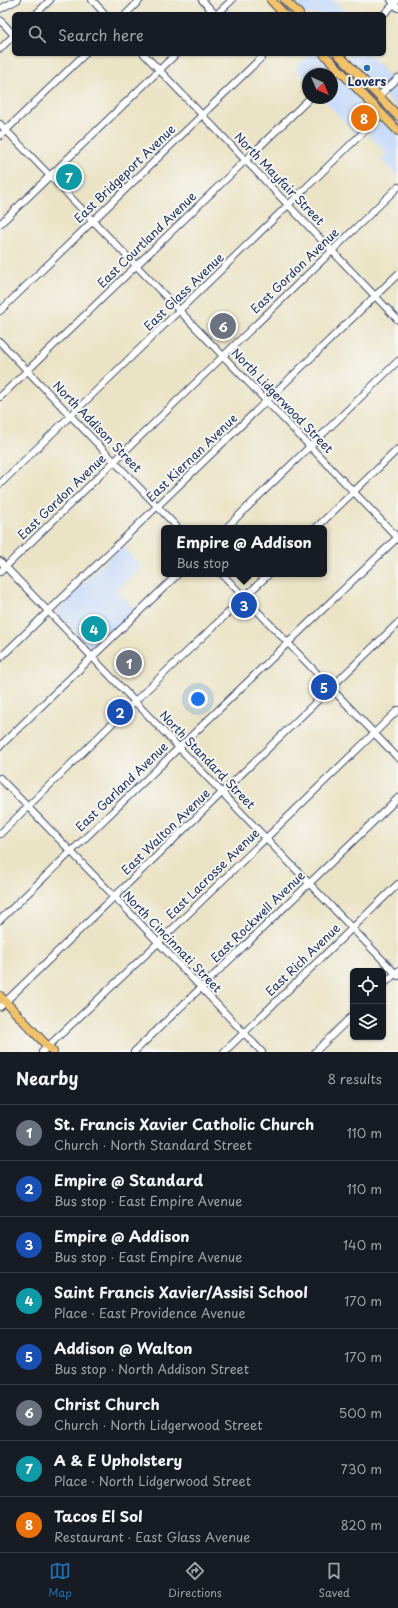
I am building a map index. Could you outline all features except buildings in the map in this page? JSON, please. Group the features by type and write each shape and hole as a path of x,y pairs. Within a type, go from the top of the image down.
{"main road":[{"path":"271,0 282,11"},
{"path":"287,1 297,12"},
{"path":"326,56 398,131"},
{"path":"341,56 398,116"},
{"path":"348,79 352,77 372,97 376,98 379,96"},
{"path":"382,114 388,112 398,122"},
{"path":"2,1002 48,1050"}],"street":[{"path":"0,9 16,0"},
{"path":"38,12 50,0"},
{"path":"92,0 103,12"},
{"path":"128,12 140,0"},
{"path":"202,0 214,12"},
{"path":"218,12 232,0"},
{"path":"282,11 287,1"},
{"path":"386,12 395,3"},
{"path":"0,20 12,33"},
{"path":"0,49 12,37"},
{"path":"0,136 83,56"},
{"name":"North Mayfair Street","path":"146,56 398,320"},
{"path":"0,224 174,56"},
{"name":"East Bridgeport Avenue","path":"0,311 263,56"},
{"path":"379,96 398,78"},
{"name":"East Courtland Avenue","path":"0,397 304,104"},
{"name":"East Glass Avenue","path":"0,484 382,114"},
{"name":"North Lidgerwood Street","path":"0,124 398,537"},
{"name":"East Gordon Avenue","path":"0,572 398,187"},
{"name":"East Kiernan Avenue","path":"0,658 398,274"},
{"name":"North Addison Street","path":"0,342 175,525"},
{"path":"229,525 398,361"},
{"path":"319,525 398,449"},
{"name":"East Garland Avenue","path":"0,920 179,746 398,537"},
{"name":"North Standard Street","path":"0,561 397,973"},
{"path":"0,746 175,577"},
{"path":"225,577 398,758"},
{"path":"0,834 135,701 266,577"},
{"name":"East Walton Avenue","path":"2,1002 115,897 398,623"},
{"name":"East Lacrosse Avenue","path":"48,1050 398,710"},
{"name":"North Cincinnati Street","path":"0,778 262,1052"},
{"name":"East Rockwell Avenue","path":"134,1052 398,798"},
{"name":"East Rich Avenue","path":"224,1052 398,884"},
{"path":"386,982 397,973"},
{"path":"314,1052 350,1018"}],"shaded area":[{"path":"295,0 333,0 345,12 302,12 295,5"},
{"path":"308,56 320,56 330,68 302,68 302,76 295,69"},
{"path":"348,56 371,56 392,80 382,89 376,88 348,59"},
{"path":"340,77 376,114 374,119 357,135 328,104 338,104 338,78"},
{"path":"398,83 398,110 386,96"},
{"path":"381,122 385,123 398,136 398,177 381,160 387,154 368,134"},
{"path":"67,164 86,184 74,194 57,176"},
{"path":"122,545 142,567 117,590 136,610 96,649 91,650 56,611"}],"place":[{"name":"Lovers","path":"367,68"},
{"name":"Tacos El Sol","path":"364,118"},
{"name":"A & E Upholstery","path":"69,177"},
{"name":"Christ Church","path":"223,326"},
{"name":"Empire @ Addison","path":"244,605"},
{"name":"Saint Francis Xavier/Assisi School","path":"94,629"},
{"name":"St. Francis Xavier Catholic Church","path":"129,663"},
{"name":"Addison @ Walton","path":"324,687"},
{"name":"Empire @ Standard","path":"120,712"}]}
